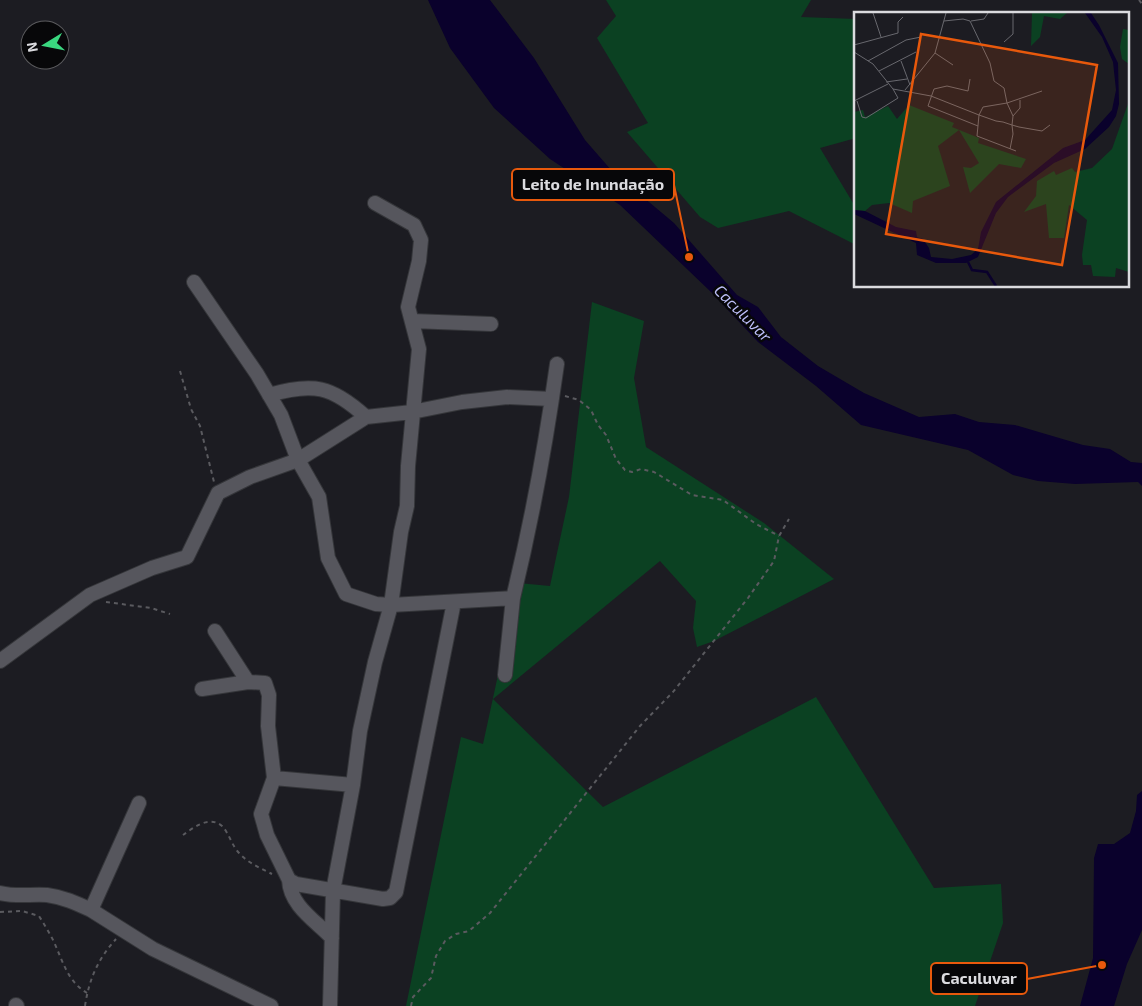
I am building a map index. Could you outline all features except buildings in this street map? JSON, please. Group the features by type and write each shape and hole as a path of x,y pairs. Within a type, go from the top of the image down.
{"street":[{"path":"330,1006 333,891 353,784 360,731 375,662 391,605 400,532 407,506 412,412 419,349 408,306 419,261 421,240 414,226 375,203"},
{"path":"194,282 281,415 298,460 319,497 328,558 346,594 376,604 391,605 512,598"},
{"path":"412,320 491,324"},
{"path":"505,675 512,598 536,500 557,364"},
{"path":"269,394 312,387 331,392 349,402 366,417"},
{"path":"0,661 90,595 152,568 187,557 218,494 250,477 298,460 366,417 412,412 462,402 507,397 552,397"},
{"path":"289,880 333,891 383,899 390,898 396,892 454,602"},
{"path":"216,631 248,682"},
{"path":"202,689 248,682 265,683 268,689 268,726 274,778 261,814 267,835 289,880 289,889 302,911 313,918 332,938"},
{"path":"274,778 353,784"},
{"path":"91,910 140,803"},
{"path":"0,893 17,897 46,895 61,898 91,910 153,949 272,1006"}],"path":[{"path":"1139,0 1142,4"},
{"path":"180,371 191,409 200,426 207,460 218,494"},
{"path":"552,397 565,396 579,400 591,410 598,425 606,434 616,459 625,470 632,472 641,469 654,472 692,496 723,500 756,524 779,536"},
{"path":"410,1006 413,997 431,978 436,956 445,941 456,934 469,931 490,913 640,726 673,692 748,598 774,561 779,536 790,519"},
{"path":"90,595 107,602 151,608 170,614"},
{"path":"183,835 195,826 209,822 221,826 238,852 252,864 289,880"},
{"path":"0,912 22,911 39,916 53,940 65,970 77,987 87,993"},
{"path":"85,1006 87,993 101,956 123,930"}],"green space":[{"path":"606,0 811,0 801,17 854,19 854,139 820,148 854,205 854,244 789,211 718,228 700,217 627,132 648,123 597,38 616,16"},
{"path":"592,302 644,321 634,378 646,447 764,523 834,579 714,641 697,647 693,628 696,601 660,561 493,699 603,807 816,697 934,888 1001,884 1003,923 975,1006 406,1006 461,737 483,744 518,583 550,586 569,497"}],"water":[{"path":"428,0 490,0 534,58 585,140 612,171 674,223 737,295 758,307 781,337 818,366 864,393 919,417 955,414 979,422 1015,425 1083,445 1110,449 1131,462 1142,463 1142,486 1138,482 1075,484 1038,481 1013,475 968,450 861,425 816,386 758,342 711,292 620,205 550,159 494,108 450,48"},
{"path":"1142,791 1142,930 1127,964 1114,1006 1080,1006 1093,958 1094,858 1098,844 1114,844 1130,833 1136,811 1137,795"}],"place":[{"name":"Leito de Inundação","path":"689,257"},
{"name":"Caculuvar","path":"1102,965"}]}
